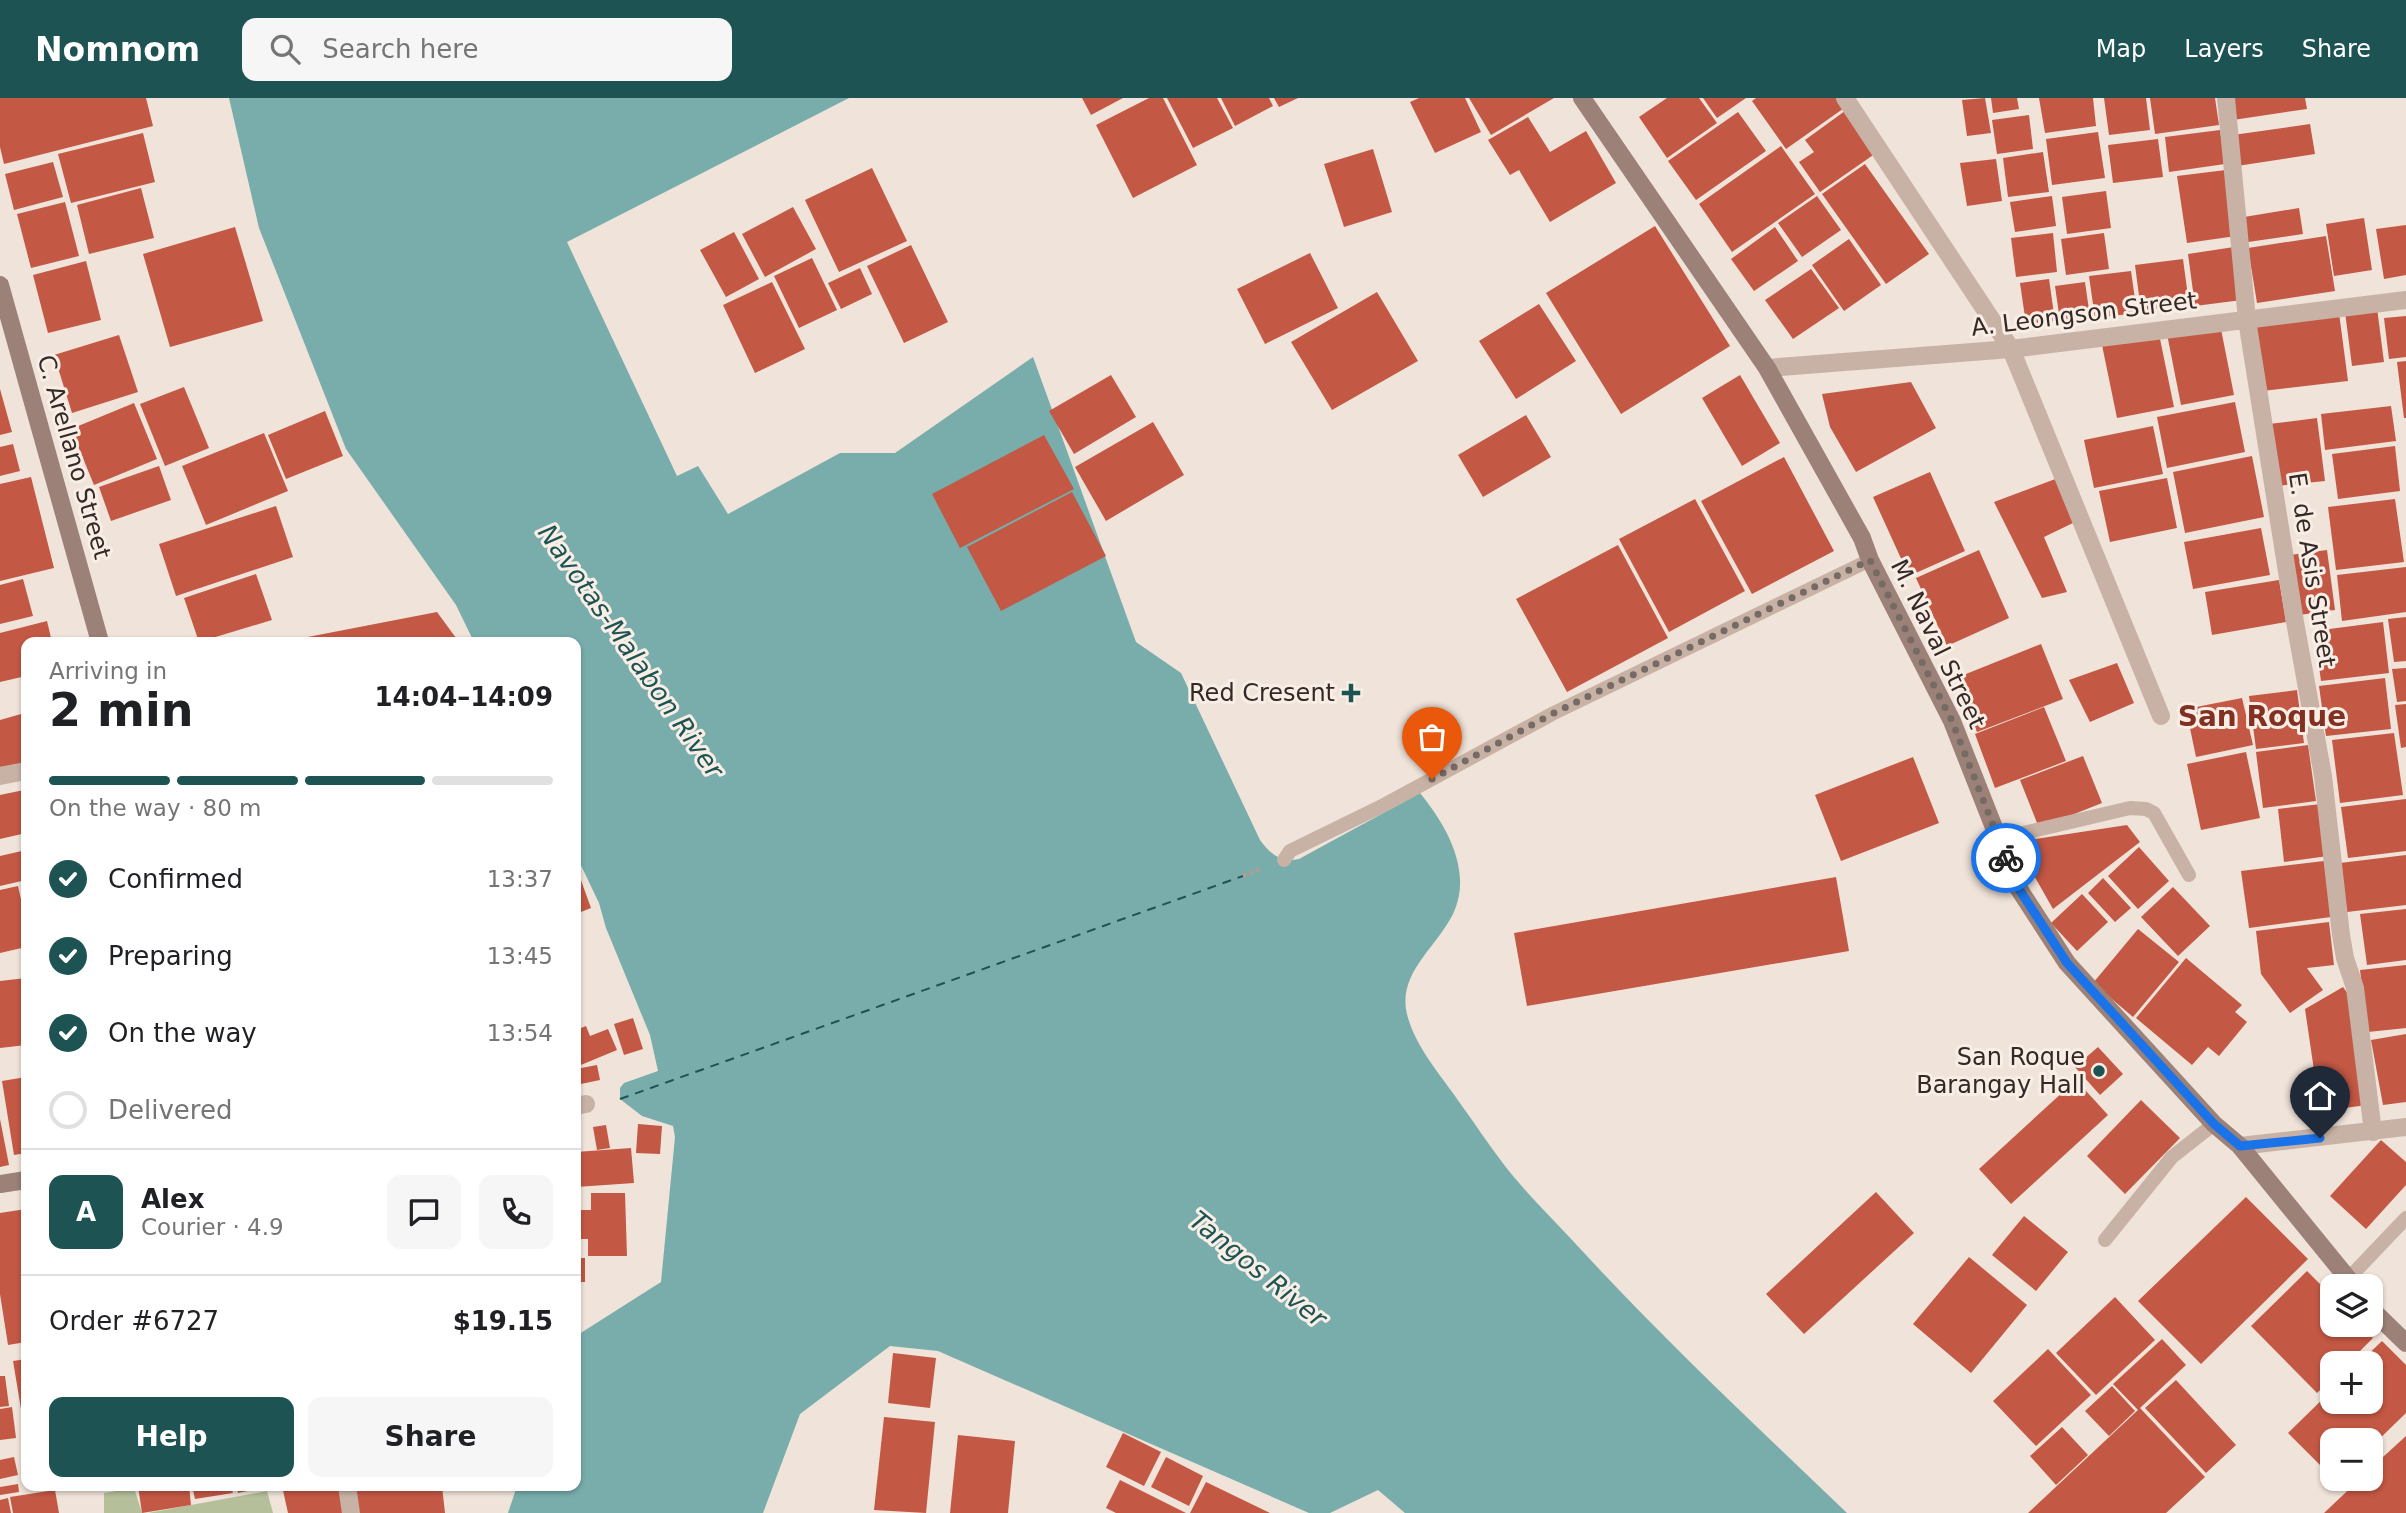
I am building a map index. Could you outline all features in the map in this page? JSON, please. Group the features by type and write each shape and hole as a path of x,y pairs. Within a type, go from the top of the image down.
{"main road":[{"name":"M. Naval Street","path":"1582,98 1767,368 1862,538 1870,560 1952,721 2017,886 2067,963 2214,1124 2240,1146 2345,1274"},
{"name":"C. Arellano Street","path":"0,285 99,637"},
{"path":"0,1184 21,1181"},
{"path":"2383,1321 2406,1343"}],"street":[{"path":"1845,98 2011,349 2161,716"},
{"name":"E. de Asis Street","path":"2226,98 2247,320 2295,622 2323,776 2341,935 2345,958 2356,988 2373,1132"},
{"name":"A. Leongson Street","path":"1767,368 2011,349 2406,300"},
{"path":"0,776 21,772"},
{"path":"2240,1146 2406,1127"},
{"path":"348,1491 351,1513"}],"lane":[{"path":"1284,860 1290,851 1384,805 1552,714 1870,560"},
{"path":"1998,839 2130,808 2146,809 2154,813 2189,875"},
{"path":"2105,1240 2172,1157 2214,1124"},
{"path":"2359,1274 2406,1218"}],"green space":[{"path":"135,1491 142,1513 104,1513 104,1493"},
{"path":"267,1491 273,1513 148,1513"}],"water":[{"path":"229,98 849,98 567,242 677,476 698,466 728,514 840,453 895,453 1033,357 1136,642 1181,673 1260,840 1276,856 1287,860 1299,859 1420,793 1448,835 1454,850 1460,882 1453,914 1418,964 1407,990 1409,1021 1419,1044 1492,1148 1527,1192 1673,1345 1847,1513 1405,1513 1378,1490 1330,1513 1309,1513 938,1351 890,1346 800,1414 763,1513 508,1513 515,1491 581,1491 581,1333 661,1282 675,1137 673,1126 642,1116 620,1099 620,1088 624,1083 658,1071 650,1035 606,928 599,903 581,865 581,637 472,637 456,605 346,449 259,228"}],"building":[{"path":"0,98 146,98 153,126 4,164 0,147"},
{"path":"1082,98 1123,98 1091,115"},
{"path":"1149,98 1163,98 1197,165 1133,198 1096,125"},
{"path":"1167,98 1217,98 1233,128 1193,148"},
{"path":"1221,98 1269,98 1273,106 1235,126"},
{"path":"1274,98 1298,98 1279,107"},
{"path":"1419,98 1465,98 1481,132 1435,153 1410,102"},
{"path":"1469,98 1554,98 1491,135"},
{"path":"1667,98 1699,98 1717,123 1667,158 1639,117"},
{"path":"1703,98 1746,98 1717,118"},
{"path":"1756,98 1841,98 1847,106 1786,149 1752,101"},
{"path":"1985,98 1991,133 1967,136 1962,100"},
{"path":"1991,98 2017,98 2019,109 1993,113"},
{"path":"2039,98 2093,98 2096,126 2045,133"},
{"path":"2104,98 2146,98 2150,130 2109,135"},
{"path":"2150,98 2215,98 2219,125 2155,134"},
{"path":"2230,98 2305,98 2307,109 2233,120"},
{"path":"1849,108 1879,151 1820,192 1799,162 1814,152 1805,140"},
{"path":"1738,112 1766,151 1696,200 1668,161"},
{"path":"2029,115 2033,149 1997,154 1992,120"},
{"path":"1528,117 1550,152 1586,131 1616,183 1550,222 1519,170 1510,175 1488,140"},
{"path":"2310,124 2315,154 2237,166 2233,135"},
{"path":"2220,130 2225,164 2169,172 2165,137"},
{"path":"2098,132 2105,178 2052,185 2046,139"},
{"path":"143,133 155,182 71,203 58,154"},
{"path":"2158,139 2163,177 2113,183 2108,145"},
{"path":"1781,146 1815,194 1732,252 1699,204"},
{"path":"1373,149 1392,212 1344,227 1324,164"},
{"path":"2043,152 2049,192 2008,197 2003,158"},
{"path":"1996,159 2002,201 1967,206 1960,163"},
{"path":"53,162 63,197 14,210 5,174"},
{"path":"1865,164 1929,254 1886,284 1822,194"},
{"path":"872,168 907,241 839,272 805,200"},
{"path":"2226,170 2236,236 2187,243 2177,176"},
{"path":"141,188 154,238 89,254 77,205"},
{"path":"2106,191 2111,228 2067,234 2062,197"},
{"path":"1817,196 1841,230 1802,257 1778,223"},
{"path":"2052,196 2056,226 2015,232 2010,202"},
{"path":"65,202 79,256 31,268 17,214"},
{"path":"793,207 816,249 765,277 742,234"},
{"path":"2299,208 2303,234 2248,242 2244,217"},
{"path":"2364,218 2372,270 2334,276 2326,224"},
{"path":"2406,225 2406,275 2384,279 2376,229"},
{"path":"1655,226 1730,346 1621,414 1546,293"},
{"path":"235,227 263,321 170,347 143,254"},
{"path":"1775,227 1798,261 1754,291 1731,259"},
{"path":"734,232 759,279 726,297 700,250"},
{"path":"2053,233 2057,272 2016,277 2011,238"},
{"path":"2104,233 2109,269 2066,275 2061,239"},
{"path":"2326,236 2335,291 2257,303 2248,248"},
{"path":"1849,239 1881,285 1844,311 1812,265"},
{"path":"911,245 948,322 904,343 867,266"},
{"path":"2234,247 2242,300 2195,306 2188,254"},
{"path":"1310,253 1338,308 1265,344 1237,289"},
{"path":"812,258 837,310 799,328 774,276"},
{"path":"2183,259 2189,304 2141,311 2135,265"},
{"path":"86,261 101,320 48,333 33,275"},
{"path":"860,268 872,294 841,309 828,283"},
{"path":"1811,269 1839,308 1793,339 1765,300"},
{"path":"2131,271 2137,313 2095,318 2089,276"},
{"path":"2049,279 2055,321 2026,324 2020,283"},
{"path":"772,282 805,349 755,373 723,305"},
{"path":"2085,282 2090,317 2060,321 2055,286"},
{"path":"1377,292 1418,361 1332,410 1291,342"},
{"path":"1539,304 1576,361 1516,399 1479,341"},
{"path":"2377,308 2384,362 2352,366 2345,312"},
{"path":"2339,313 2348,381 2263,391 2254,324"},
{"path":"2406,316 2406,357 2389,359 2384,318"},
{"path":"2220,324 2234,395 2181,405 2167,334"},
{"path":"2159,334 2174,407 2117,418 2102,345"},
{"path":"119,335 138,392 72,413 54,355"},
{"path":"2406,361 2406,418 2404,418 2397,362"},
{"path":"1111,375 1136,417 1074,454 1049,411"},
{"path":"1740,375 1780,443 1742,466 1702,398"},
{"path":"1911,382 1936,428 1856,472 1830,427 1822,394"},
{"path":"184,387 209,448 165,466 140,404"},
{"path":"0,389 12,432 0,435"},
{"path":"2235,402 2245,452 2167,468 2157,417"},
{"path":"134,403 157,459 94,485 71,429"},
{"path":"2391,406 2396,441 2325,450 2321,414"},
{"path":"325,411 343,456 286,479 268,435"},
{"path":"1526,415 1551,457 1483,497 1458,455"},
{"path":"2317,418 2325,481 2277,486 2269,424"},
{"path":"1153,422 1184,475 1106,521 1075,467"},
{"path":"2153,426 2163,474 2094,488 2084,440"},
{"path":"264,433 288,491 206,525 182,466"},
{"path":"1044,435 1074,489 960,548 932,494"},
{"path":"13,444 20,471 0,476 0,447"},
{"path":"2395,446 2400,491 2338,499 2332,454"},
{"path":"2252,456 2264,517 2185,533 2173,472"},
{"path":"1784,457 1834,551 1752,594 1701,501"},
{"path":"159,466 171,500 111,521 99,487"},
{"path":"1930,472 1965,551 1909,576 1873,497"},
{"path":"31,477 54,568 0,581 0,484"},
{"path":"2058,478 2075,522 2044,537 2067,592 2042,598 1994,502"},
{"path":"2167,478 2177,528 2110,542 2099,491"},
{"path":"1072,492 1106,556 1001,611 967,547"},
{"path":"1695,499 1745,591 1669,632 1619,539"},
{"path":"2395,499 2404,562 2336,570 2328,507"},
{"path":"276,506 293,557 176,596 159,544"},
{"path":"2261,528 2270,575 2193,589 2184,542"},
{"path":"1618,545 1668,638 1567,692 1516,599"},
{"path":"1979,550 2009,618 1947,646 1916,578"},
{"path":"2327,550 2335,610 2299,615 2290,555"},
{"path":"2406,567 2406,612 2342,621 2337,575"},
{"path":"256,574 272,620 216,637 197,637 184,598"},
{"path":"23,579 33,616 0,624 0,585"},
{"path":"2279,580 2286,622 2212,635 2205,592"},
{"path":"437,612 455,637 308,637"},
{"path":"2406,617 2406,661 2394,662 2388,619"},
{"path":"47,621 51,637 21,637 21,677 0,682 0,633"},
{"path":"2383,622 2389,673 2321,681 2314,631"},
{"path":"2041,644 2063,699 1977,732 1956,678"},
{"path":"2117,663 2134,703 2090,722 2069,680"},
{"path":"2406,668 2406,701 2397,702 2392,669"},
{"path":"2385,678 2391,729 2326,736 2319,686"},
{"path":"2297,690 2304,743 2256,749 2249,696"},
{"path":"2242,698 2253,745 2196,757 2186,709"},
{"path":"2406,704 2406,747 2401,748 2395,705"},
{"path":"2044,707 2066,761 1995,788 1975,734"},
{"path":"21,714 21,765 0,771 0,720"},
{"path":"2394,733 2403,795 2340,803 2332,740"},
{"path":"2308,745 2316,801 2263,808 2256,752"},
{"path":"2246,752 2260,818 2201,830 2187,764"},
{"path":"2083,756 2102,803 2039,828 2020,780"},
{"path":"1913,757 1939,823 1841,861 1815,795"},
{"path":"21,791 21,834 0,839 0,795"},
{"path":"2406,799 2406,851 2348,858 2341,807"},
{"path":"2321,804 2328,856 2284,862 2278,809"},
{"path":"2127,825 2140,842 2053,909 2015,842"},
{"path":"2139,847 2169,881 2138,909 2108,876"},
{"path":"21,851 21,881 0,886 0,856"},
{"path":"2406,855 2406,905 2347,912 2340,863"},
{"path":"2324,861 2331,917 2249,928 2241,871"},
{"path":"1836,877 1849,951 1527,1006 1514,933"},
{"path":"2103,878 2131,908 2115,922 2088,893"},
{"path":"581,880 591,908 581,912"},
{"path":"18,886 21,900 21,948 0,953 0,890"},
{"path":"2173,887 2210,926 2178,956 2141,917"},
{"path":"2082,894 2108,922 2077,951 2051,923"},
{"path":"2406,909 2406,960 2367,965 2360,914"},
{"path":"2329,922 2334,965 2307,968 2323,990 2290,1013 2261,974 2256,931"},
{"path":"2138,929 2179,962 2133,1017 2093,983"},
{"path":"2186,958 2242,1005 2235,1012 2247,1022 2219,1056 2208,1047 2192,1065 2136,1018"},
{"path":"2406,965 2406,1028 2368,1032 2360,970"},
{"path":"21,979 21,1046 0,1048 0,981"},
{"path":"2343,987 2354,1002 2368,1105 2320,1111 2305,1009"},
{"path":"633,1018 643,1049 624,1055 614,1024"},
{"path":"586,1026 590,1036 608,1029 617,1050 581,1065 581,1028"},
{"path":"2406,1034 2406,1102 2383,1105 2371,1040"},
{"name":"San Roque Barangay Hall","path":"2098,1047 2123,1074 2100,1095 2075,1067"},
{"path":"597,1065 600,1080 581,1084 581,1068"},
{"path":"21,1078 21,1154 14,1155 2,1081"},
{"path":"2076,1080 2108,1115 2011,1204 1979,1169"},
{"path":"2141,1100 2180,1138 2125,1194 2087,1156"},
{"path":"0,1119 9,1165 0,1167"},
{"path":"638,1124 662,1126 660,1154 636,1153"},
{"path":"606,1125 610,1148 597,1150 593,1127"},
{"path":"2381,1140 2406,1162 2406,1185 2366,1229 2330,1196"},
{"path":"631,1148 634,1183 581,1187 581,1152"},
{"path":"1876,1192 1914,1233 1804,1334 1766,1294"},
{"path":"591,1193 625,1193 627,1256 588,1256 588,1239 581,1239 581,1210 591,1210"},
{"path":"2246,1197 2308,1259 2201,1364 2138,1301"},
{"path":"21,1210 21,1343 8,1345 0,1294 0,1213"},
{"path":"2024,1216 2068,1252 2036,1291 1992,1255"},
{"path":"1969,1257 2027,1305 1971,1373 1913,1324"},
{"path":"581,1258 585,1258 585,1282 581,1282"},
{"path":"2307,1271 2320,1284 2320,1337 2373,1338 2360,1351 2320,1351 2320,1390 2317,1393 2251,1326"},
{"path":"2115,1297 2155,1340 2096,1395 2056,1353"},
{"path":"2162,1339 2186,1365 2140,1408 2205,1477 2166,1513 2028,1513 2138,1410 2113,1384"},
{"path":"2382,1341 2406,1365 2406,1413 2383,1435 2383,1428 2320,1428 2320,1465 2288,1433 2320,1402 2320,1414 2383,1414 2383,1351 2372,1351"},
{"path":"2048,1349 2091,1395 2036,1446 1993,1401"},
{"path":"893,1353 936,1358 930,1408 888,1403"},
{"path":"21,1360 21,1409 13,1361"},
{"path":"0,1376 5,1376 9,1406 0,1407"},
{"path":"2176,1380 2236,1445 2206,1473 2145,1408"},
{"path":"2112,1386 2135,1411 2109,1436 2085,1411"},
{"path":"12,1407 16,1438 0,1440 0,1409"},
{"path":"884,1417 935,1422 926,1513 874,1510"},
{"path":"2062,1427 2088,1455 2056,1485 2030,1456"},
{"path":"1123,1433 1161,1452 1144,1486 1106,1467"},
{"path":"958,1435 1015,1441 1008,1513 950,1513"},
{"path":"2406,1436 2406,1513 2324,1513 2347,1491 2383,1491 2383,1457"},
{"path":"14,1457 18,1475 0,1479 0,1460"},
{"path":"1166,1457 1203,1476 1189,1506 1151,1487"},
{"path":"1120,1480 1186,1513 1116,1513 1106,1508"},
{"path":"1206,1482 1270,1513 1190,1513"},
{"path":"18,1484 19,1492 0,1495 0,1487"},
{"path":"55,1491 59,1513 13,1513 10,1497"},
{"path":"139,1491 190,1491 191,1505 142,1513"},
{"path":"193,1491 233,1493 195,1499"},
{"path":"283,1491 341,1491 345,1513 288,1513"},
{"path":"351,1491 443,1491 445,1513 353,1513"},
{"path":"8,1498 11,1513 0,1513 0,1500"}],"ferry route":[{"path":"620,1099 1243,876"}],"way so far":[{"path":"1432,779 1552,714 1870,560 1952,721 2006,858"}],"place":[{"name":"Red Cresent","path":"1351,693"},
{"name":"San Roque Barangay Hall","path":"2099,1071"}],"district":[{"name":"San Roque","path":"2262,716"}],"route":[{"path":"2006,858 2017,886 2067,963 2214,1124 2240,1146 2320,1138"}],"water label":[{"name":"Navotas-Malabon River","path":"631,651"},
{"name":"Tangos River","path":"1258,1269"}]}
